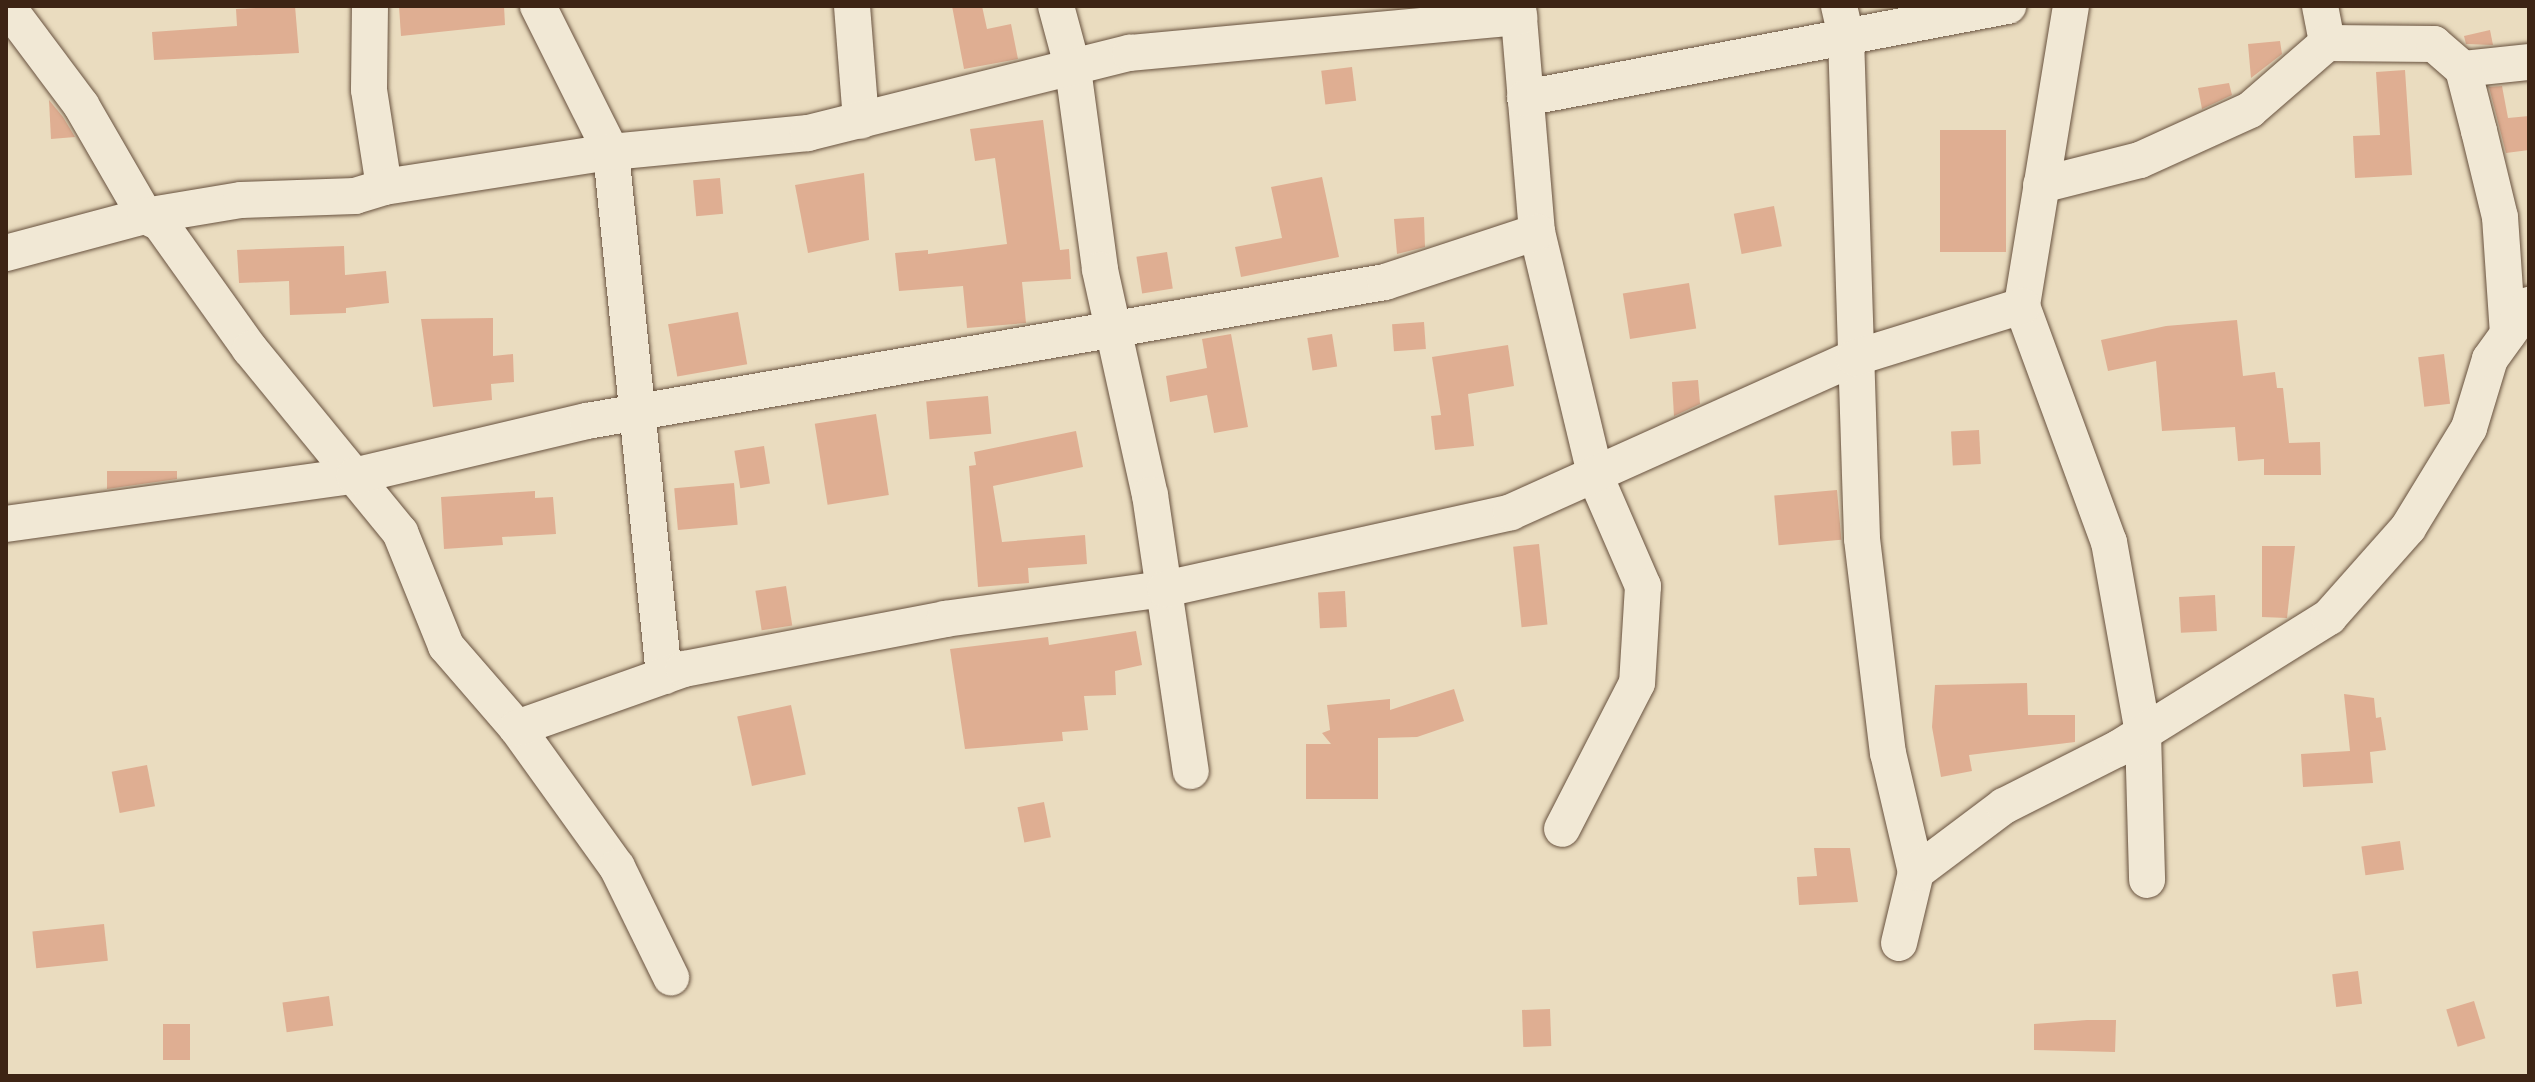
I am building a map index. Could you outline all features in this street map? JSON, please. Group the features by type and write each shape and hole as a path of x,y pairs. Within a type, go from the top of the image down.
{"street":[{"path":"7,6 81,105 145,216 160,223 250,349 400,532 446,646 517,728 617,867 671,977"},
{"path":"370,6 369,90 384,187"},
{"path":"538,6 611,152 664,676"},
{"path":"852,6 861,121"},
{"path":"1056,6 1073,69 1100,270 1165,589 1191,771"},
{"path":"1525,98 1842,22 2008,6"},
{"path":"2071,6 2022,306 2109,542 2143,733 2147,880"},
{"path":"2320,6 2327,43"},
{"path":"6,253 145,216 241,200 355,196 384,187 611,152 808,133 1130,53 1518,12 1537,232 1596,478 1643,586 1637,683 1562,829"},
{"path":"1842,22 1854,358 1868,585 1888,753 1916,872 1899,943"},
{"path":"2041,185 2140,160 2250,110 2327,43 2434,44 2463,69 2500,217 2508,334"},
{"path":"2463,69 2529,62"},
{"path":"6,524 354,476 639,412 1113,333 1385,282 1537,232"},
{"path":"1916,872 2004,806 2143,733 2329,617 2408,528 2469,428 2490,359 2529,305"},
{"path":"517,728 664,676 945,619 1165,589 1511,512 1596,478 1854,358 2022,306"}],"building":[{"path":"295,6 299,53 154,60 152,32 237,26 236,9"},
{"path":"399,6 504,6 505,25 401,36"},
{"path":"952,6 982,6 987,29 1011,24 1018,59 964,69"},
{"path":"2490,30 2493,45 2466,44 2464,36"},
{"path":"2280,41 2282,54 2251,78 2248,44"},
{"path":"1352,67 1356,101 1325,105 1321,71"},
{"path":"2405,70 2412,175 2355,178 2353,136 2380,135 2376,72"},
{"path":"2229,83 2232,95 2202,109 2198,88"},
{"path":"2502,86 2508,118 2529,116 2529,150 2506,153 2489,87"},
{"path":"49,100 63,117 75,137 51,139"},
{"path":"1043,120 1060,250 1069,249 1071,279 1022,282 1026,323 967,328 963,286 899,291 895,253 928,250 928,254 1007,244 995,158 975,161 970,129"},
{"path":"1940,130 2006,130 2006,252 1940,252"},
{"path":"864,173 869,240 808,253 795,185"},
{"path":"1322,177 1339,257 1241,277 1235,247 1282,238 1271,187"},
{"path":"720,178 723,214 696,216 693,180"},
{"path":"1774,206 1782,246 1742,254 1734,214"},
{"path":"1424,217 1425,247 1397,254 1394,219"},
{"path":"344,246 345,275 386,271 389,303 346,308 346,313 290,315 289,281 239,283 237,250"},
{"path":"1167,252 1173,289 1142,293 1136,257"},
{"path":"1689,283 1696,328 1630,339 1623,293"},
{"path":"738,312 747,364 677,377 668,324"},
{"path":"493,318 493,356 513,354 514,382 491,384 492,400 433,407 421,319"},
{"path":"2237,320 2243,376 2275,372 2277,388 2283,388 2289,443 2320,442 2321,475 2264,475 2264,459 2238,461 2235,427 2162,431 2156,361 2108,371 2101,340 2166,326"},
{"path":"1424,322 1426,349 1394,351 1392,324"},
{"path":"1231,334 1248,427 1214,433 1207,395 1170,402 1166,376 1207,368 1202,339"},
{"path":"1332,334 1337,367 1312,371 1307,338"},
{"path":"1508,345 1514,386 1468,394 1474,446 1435,450 1431,416 1441,415 1432,357"},
{"path":"2444,354 2450,404 2424,407 2418,357"},
{"path":"1698,380 1700,404 1674,416 1672,382"},
{"path":"988,396 991,434 930,439 926,401"},
{"path":"876,414 889,495 828,505 815,424"},
{"path":"1979,430 1981,464 1953,465 1951,431"},
{"path":"1076,431 1083,467 993,486 1002,542 1085,535 1087,564 1028,568 1029,583 978,587 969,466 976,465 974,452"},
{"path":"764,446 770,484 740,488 734,451"},
{"path":"107,471 177,471 177,479 107,489"},
{"path":"734,483 738,525 678,530 674,488"},
{"path":"1837,490 1841,540 1779,545 1774,495"},
{"path":"535,491 535,498 553,497 556,534 502,537 503,545 444,549 441,497"},
{"path":"1539,544 1547,625 1522,627 1513,547"},
{"path":"2262,546 2295,546 2287,618 2262,617"},
{"path":"786,586 792,626 762,630 755,591"},
{"path":"1345,591 1347,627 1320,628 1318,592"},
{"path":"2215,595 2217,631 2181,633 2179,597"},
{"path":"1136,631 1142,665 1115,671 1116,695 1084,696 1088,730 1062,732 1063,741 965,749 950,649 1048,637 1049,645"},
{"path":"2027,683 2028,715 2075,715 2075,742 1969,755 1972,771 1941,777 1932,727 1935,685"},
{"path":"1454,689 1464,721 1417,737 1378,738 1378,799 1306,799 1306,744 1331,744 1322,733 1330,730 1327,705 1390,699 1390,710"},
{"path":"2344,694 2374,698 2376,718 2381,717 2386,750 2370,752 2373,783 2303,787 2301,754 2350,751"},
{"path":"791,705 806,774 752,786 737,716"},
{"path":"147,765 155,806 120,813 112,772"},
{"path":"1044,802 1051,837 1024,842 1017,807"},
{"path":"2400,841 2404,870 2365,875 2361,846"},
{"path":"1814,848 1850,848 1858,902 1799,905 1797,877 1817,876"},
{"path":"104,924 108,961 36,968 32,932"},
{"path":"2358,971 2362,1004 2336,1007 2332,974"},
{"path":"329,996 333,1026 287,1032 282,1003"},
{"path":"2474,1001 2485,1038 2458,1047 2446,1009"},
{"path":"1550,1009 1551,1046 1523,1047 1522,1010"},
{"path":"2116,1020 2115,1052 2034,1050 2034,1024"},
{"path":"163,1024 190,1024 190,1060 163,1060"}]}
